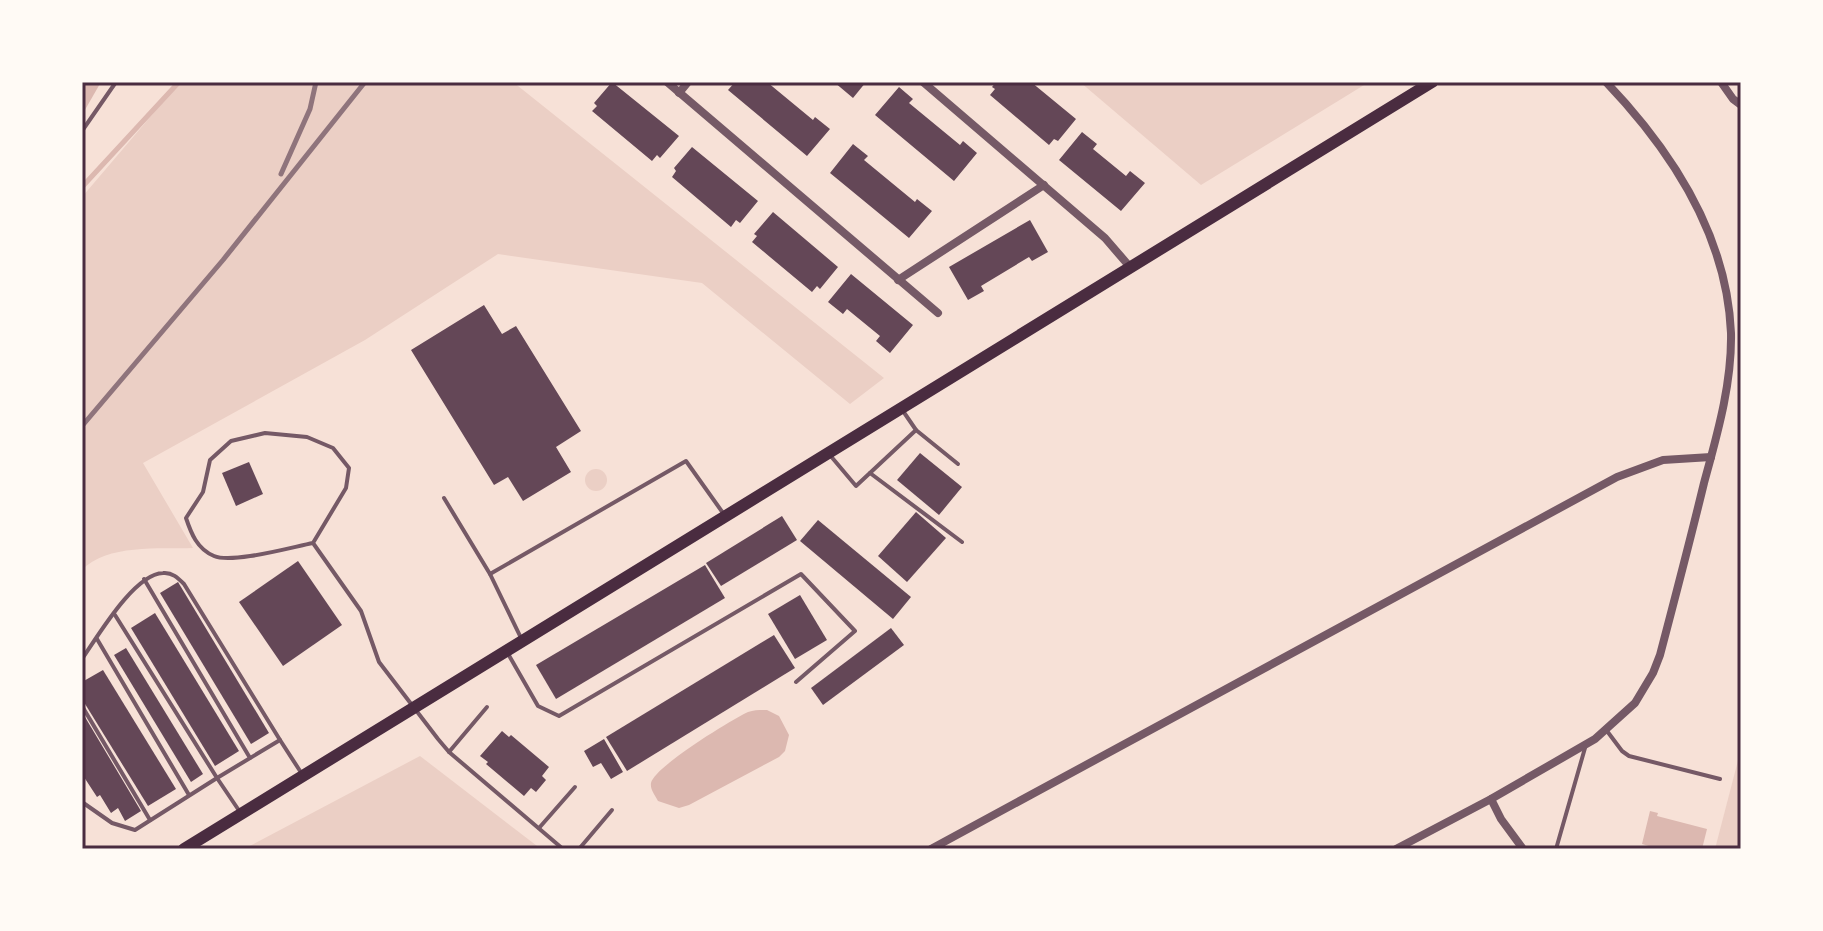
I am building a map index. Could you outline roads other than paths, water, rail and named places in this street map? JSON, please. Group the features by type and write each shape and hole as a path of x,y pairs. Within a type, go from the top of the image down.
{"main road":[{"path":"184,849 1432,82"}],"street":[{"path":"667,82 938,313"},
{"path":"679,93 688,82"},
{"path":"923,82 1105,238 1130,267"},
{"path":"1396,849 1491,799 1607,731 1635,703 1653,673 1711,457 1726,390 1731,334 1725,291 1706,228 1672,160 1606,82"},
{"path":"1721,82 1741,105"},
{"path":"898,280 1044,185"},
{"path":"931,849 1617,477 1663,460 1711,457"},
{"path":"1491,799 1506,827 1523,849"}],"lane":[{"path":"82,131 116,82"},
{"path":"900,407 916,430 958,464"},
{"path":"828,452 856,486 916,430"},
{"path":"265,433 307,437 333,448 349,468 346,488 313,543 247,556 215,557 193,539 186,518 203,492 210,460 231,441 265,433"},
{"path":"490,574 686,461 725,515"},
{"path":"870,473 962,542"},
{"path":"444,498 490,574 522,640"},
{"path":"313,543 361,611 379,662 449,752 563,849"},
{"path":"82,659 144,579 163,573 174,575 184,584 303,776"},
{"path":"506,650 538,706 559,716 801,574 855,631 796,682"},
{"path":"144,579 250,758"},
{"path":"115,615 242,814"},
{"path":"96,639 189,795"},
{"path":"82,706 150,820"},
{"path":"449,752 487,707"},
{"path":"1607,731 1629,756 1720,779"},
{"path":"82,802 112,823 135,830 280,740"},
{"path":"1556,849 1586,745"},
{"path":"539,828 575,787"},
{"path":"579,849 612,810"}],"waterway":[{"path":"82,187 179,82"}],"railway":[{"path":"281,174 310,109 316,82"},
{"path":"82,426 223,260 365,82"}]}
